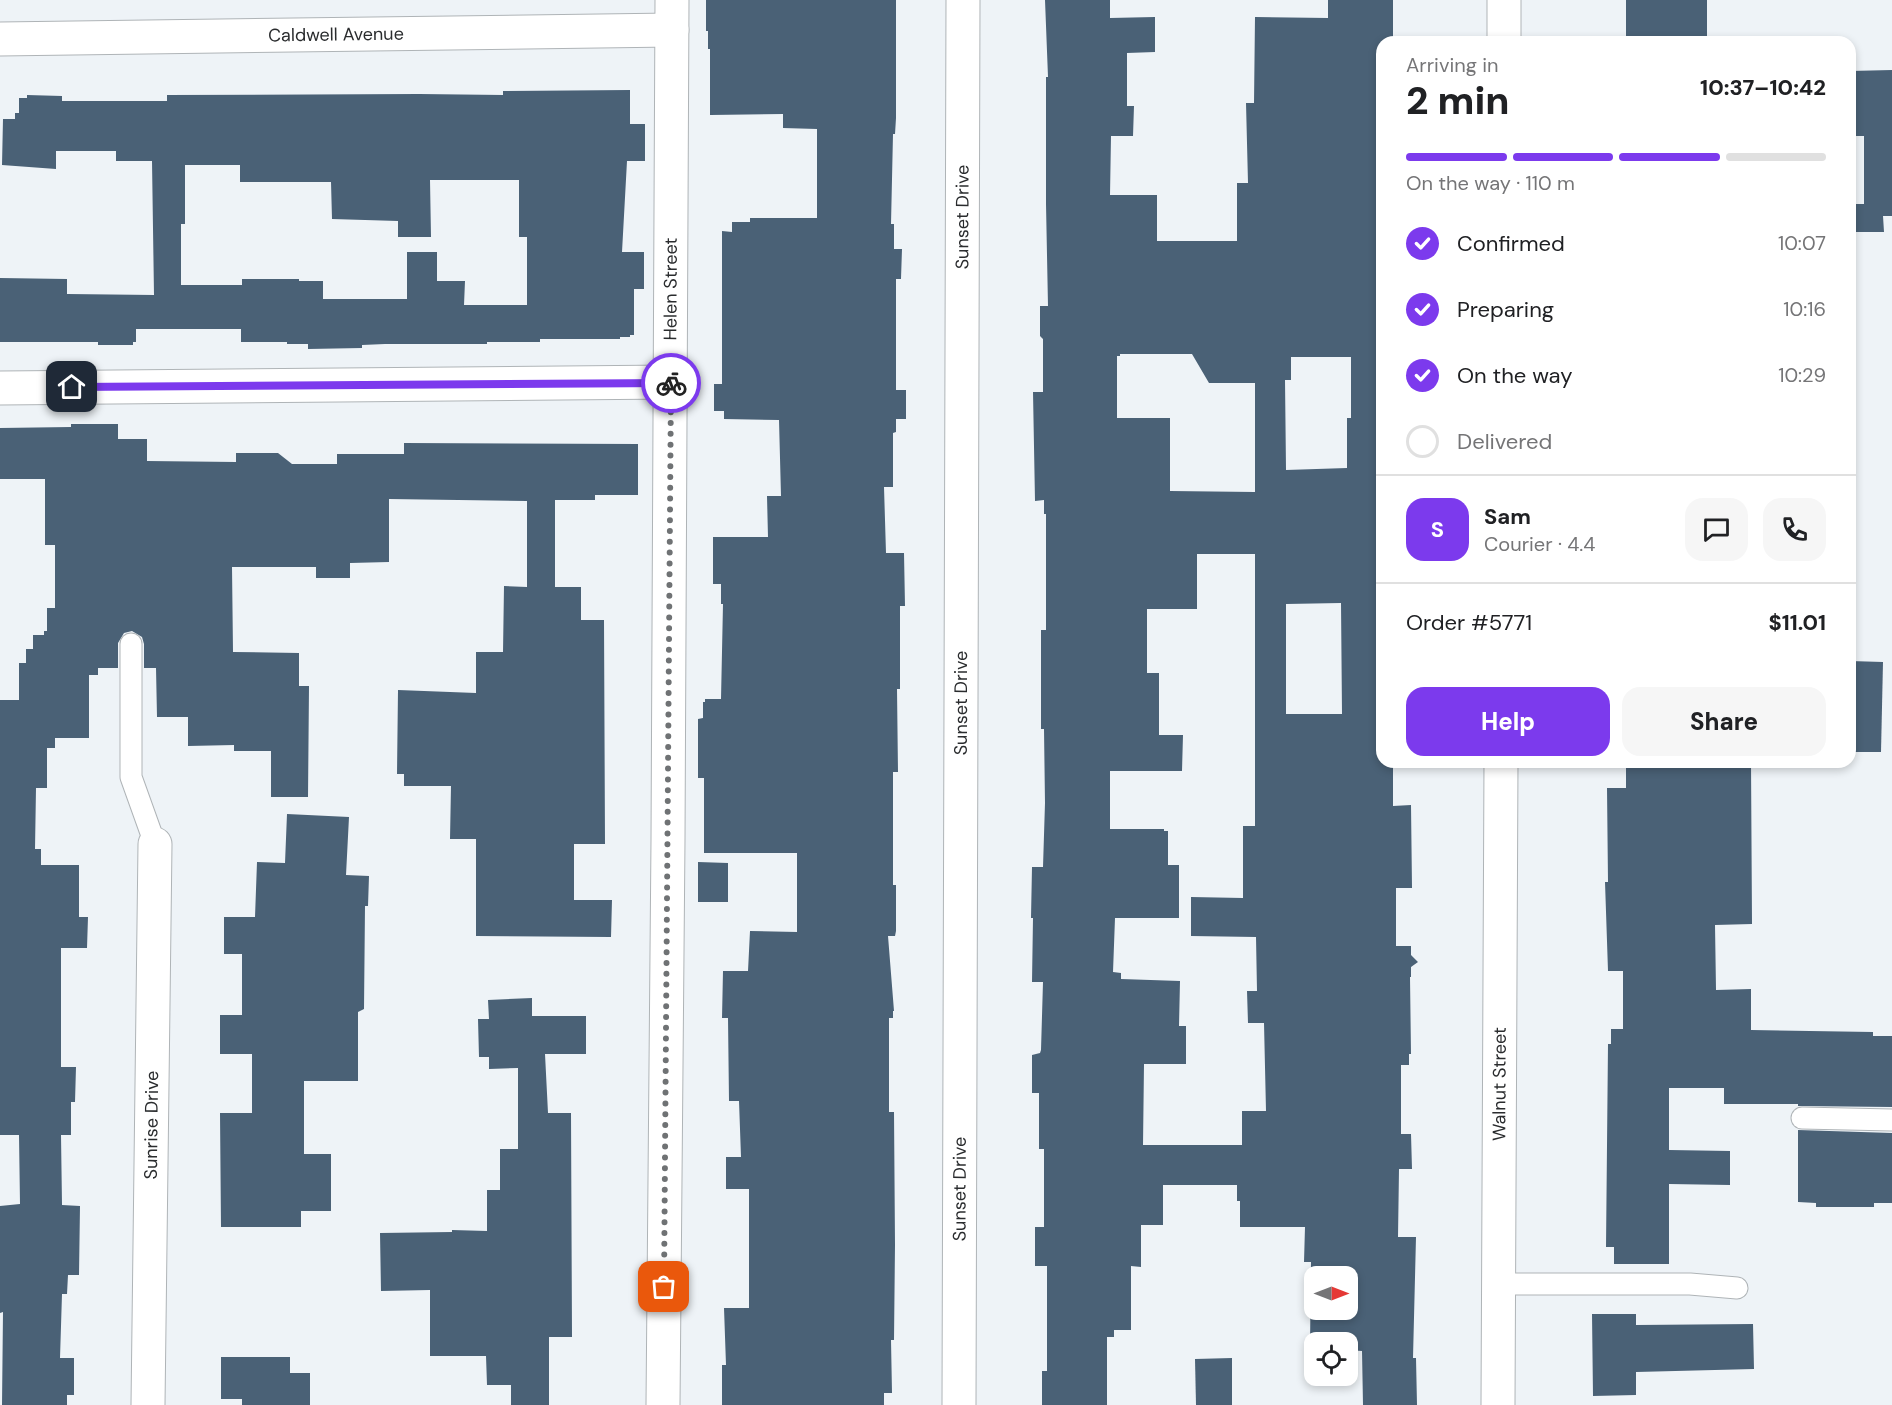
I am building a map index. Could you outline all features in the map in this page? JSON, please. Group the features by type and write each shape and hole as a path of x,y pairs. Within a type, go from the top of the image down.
{"street":[{"name":"Sunset Drive","path":"959,1405 963,0"},
{"path":"1504,0 1504,36"},
{"name":"Caldwell Avenue","path":"0,39 672,15"},
{"name":"Helen Street","path":"663,1405 672,15"},
{"path":"0,388 671,382"},
{"name":"Walnut Street","path":"1498,1405 1501,768"},
{"name":"Sunrise Drive","path":"148,1405 155,844"}],"lane":[{"path":"131,644 131,777 155,844"},
{"path":"1802,1118 1892,1120"},
{"path":"1498,1284 1690,1284 1737,1287"}],"building":[{"path":"706,0 896,0 896,118 895,134 893,134 891,224 894,224 894,249 902,249 901,279 896,279 896,390 906,390 906,419 896,419 896,432 893,433 893,487 884,487 886,553 904,553 905,606 900,606 900,689 897,689 898,772 893,772 893,885 896,885 896,931 895,936 888,936 894,1011 893,1018 889,1018 889,1112 894,1112 895,1245 894,1340 891,1340 892,1393 884,1393 884,1405 722,1405 722,1365 726,1365 724,1308 749,1308 749,1189 726,1189 726,1157 741,1157 739,1101 729,1101 728,1018 722,1018 723,971 748,971 750,931 797,932 797,853 704,853 704,778 698,778 698,719 703,718 705,699 721,699 723,604 721,604 721,584 713,584 713,537 768,537 767,496 781,496 779,420 724,419 724,411 714,411 714,384 722,384 722,231 732,232 732,222 750,222 750,218 817,218 817,129 783,128 783,114 710,115 710,49 708,49 708,31 706,31"},
{"path":"1045,0 1110,0 1110,18 1155,17 1155,52 1127,53 1127,106 1134,106 1133,136 1111,136 1110,195 1157,195 1157,241 1237,241 1237,183 1248,183 1246,103 1254,103 1255,17 1328,18 1328,0 1393,0 1393,36 1376,36 1376,768 1393,768 1393,806 1411,805 1412,888 1396,888 1396,946 1411,946 1411,955 1418,962 1411,967 1410,977 1411,1054 1409,1054 1409,1065 1401,1065 1401,1134 1411,1134 1412,1169 1399,1169 1398,1237 1416,1237 1413,1358 1416,1358 1417,1405 1363,1405 1362,1351 1358,1351 1358,1332 1310,1332 1310,1320 1358,1320 1358,1266 1311,1266 1311,1262 1304,1262 1305,1227 1240,1227 1240,1201 1237,1201 1237,1185 1163,1185 1163,1225 1141,1225 1141,1267 1131,1266 1131,1330 1114,1330 1114,1337 1107,1337 1107,1405 1042,1405 1042,1371 1047,1371 1047,1266 1035,1266 1035,1227 1044,1227 1044,1149 1039,1149 1039,1093 1032,1093 1032,1055 1040,1053 1041,1050 1043,982 1032,982 1033,918 1031,918 1032,867 1043,867 1045,803 1044,729 1041,729 1041,630 1046,630 1046,514 1044,514 1044,500 1035,501 1033,392 1043,392 1043,339 1040,336 1040,306 1048,306 1046,77 1048,77","holes":["1120,354 1192,354 1209,383 1255,383 1255,492 1170,491 1170,418 1117,418 1117,356","1291,357 1351,357 1351,418 1347,418 1347,468 1286,470 1285,380 1291,380","1197,554 1255,554 1255,826 1243,826 1243,898 1191,897 1191,936 1256,937 1257,991 1247,991 1248,1023 1264,1023 1266,1111 1242,1111 1242,1145 1143,1145 1144,1064 1186,1064 1186,1026 1179,1026 1180,981 1121,979 1121,973 1113,972 1115,918 1179,918 1179,865 1168,865 1168,831 1164,829 1110,829 1110,771 1182,771 1183,735 1159,735 1159,673 1147,673 1147,609 1197,609","1341,603 1342,714 1286,714 1286,604"]},
{"path":"1626,0 1707,0 1707,36 1626,36"},
{"path":"1892,70 1892,216 1883,216 1884,232 1856,232 1856,204 1864,204 1864,136 1856,136 1856,71"},
{"path":"630,90 630,124 645,124 645,161 627,161 622,252 644,252 644,289 634,289 634,335 620,337 620,339 540,339 540,342 385,344 362,345 362,348 308,349 308,344 241,342 241,329 136,329 136,342 133,342 133,345 98,345 98,342 0,342 0,278 67,279 67,294 154,295 152,161 116,161 116,151 56,151 56,169 2,165 3,119 15,119 15,113 19,113 19,98 27,98 27,95 62,96 62,101 167,101 167,95 503,95 503,91","holes":["185,165 240,165 240,182 331,182 332,219 398,221 398,237 431,237 430,180 519,180 519,237 527,237 527,305 464,305 465,281 437,281 437,252 407,252 407,299 323,299 323,281 299,281 299,279 242,279 242,285 181,285 181,224 185,224"]},
{"path":"71,424 118,424 118,439 147,439 147,461 236,462 236,453 278,453 292,464 337,464 337,454 404,454 404,443 638,444 638,495 595,495 595,500 555,500 555,587 581,587 581,620 604,620 605,844 574,844 574,900 612,900 611,937 476,936 476,839 450,839 451,786 404,786 404,774 397,774 398,690 476,693 476,652 503,652 504,586 527,587 527,501 389,499 389,562 350,563 350,578 316,578 316,567 232,567 233,652 299,653 299,686 309,686 308,797 271,797 271,751 234,751 234,745 188,746 188,717 157,717 156,668 144,668 142,637 132,631 124,633 118,643 118,668 98,668 98,675 89,675 89,738 55,738 55,748 47,748 47,788 36,788 35,849 41,849 41,865 79,865 79,917 88,917 87,948 61,948 61,1067 76,1067 75,1102 71,1102 71,1135 61,1135 62,1205 80,1206 79,1275 68,1275 67,1294 62,1294 60,1358 74,1358 74,1395 67,1395 67,1405 2,1405 3,1312 0,1313 0,1206 20,1204 19,1135 0,1135 0,700 19,700 19,663 26,663 26,649 33,649 33,635 44,635 44,631 47,631 47,608 55,608 55,545 45,545 45,479 0,479 0,428 71,427"},
{"path":"1856,661 1883,662 1881,752 1856,752"},
{"path":"1626,768 1751,768 1752,924 1715,925 1716,990 1751,989 1751,1030 1873,1032 1873,1036 1892,1036 1892,1107 1724,1104 1724,1088 1669,1088 1669,1150 1730,1151 1730,1185 1669,1184 1669,1264 1614,1264 1614,1247 1606,1247 1608,1044 1611,1044 1611,1029 1623,1029 1623,971 1608,971 1605,882 1608,882 1607,788 1626,788"},
{"path":"287,814 349,817 346,875 369,876 368,906 365,906 364,1009 358,1012 358,1081 304,1081 304,1154 331,1154 331,1211 301,1211 301,1227 221,1227 220,1113 252,1113 252,1054 220,1054 220,1015 242,1015 242,954 224,954 224,917 255,917 257,862 285,863"},
{"path":"698,862 728,863 728,902 698,902"},
{"path":"532,998 532,1016 586,1016 586,1054 545,1054 548,1113 571,1113 572,1337 549,1337 549,1405 511,1405 511,1385 487,1385 486,1356 430,1356 430,1290 381,1291 380,1233 487,1231 487,1190 500,1190 500,1149 518,1149 518,1068 489,1069 489,1057 479,1057 478,1019 489,1019 488,1000"},
{"path":"1798,1130 1892,1133 1892,1203 1874,1203 1874,1207 1816,1207 1816,1203 1798,1202"},
{"path":"1592,1314 1636,1314 1636,1325 1753,1324 1754,1369 1636,1372 1636,1395 1593,1396"},
{"path":"221,1357 290,1357 290,1373 310,1373 310,1405 242,1405 242,1399 221,1399"},
{"path":"1232,1358 1232,1405 1196,1405 1195,1359"}],"way so far":[{"path":"664,1287 671,383"}],"route":[{"path":"72,387 671,383"}]}
